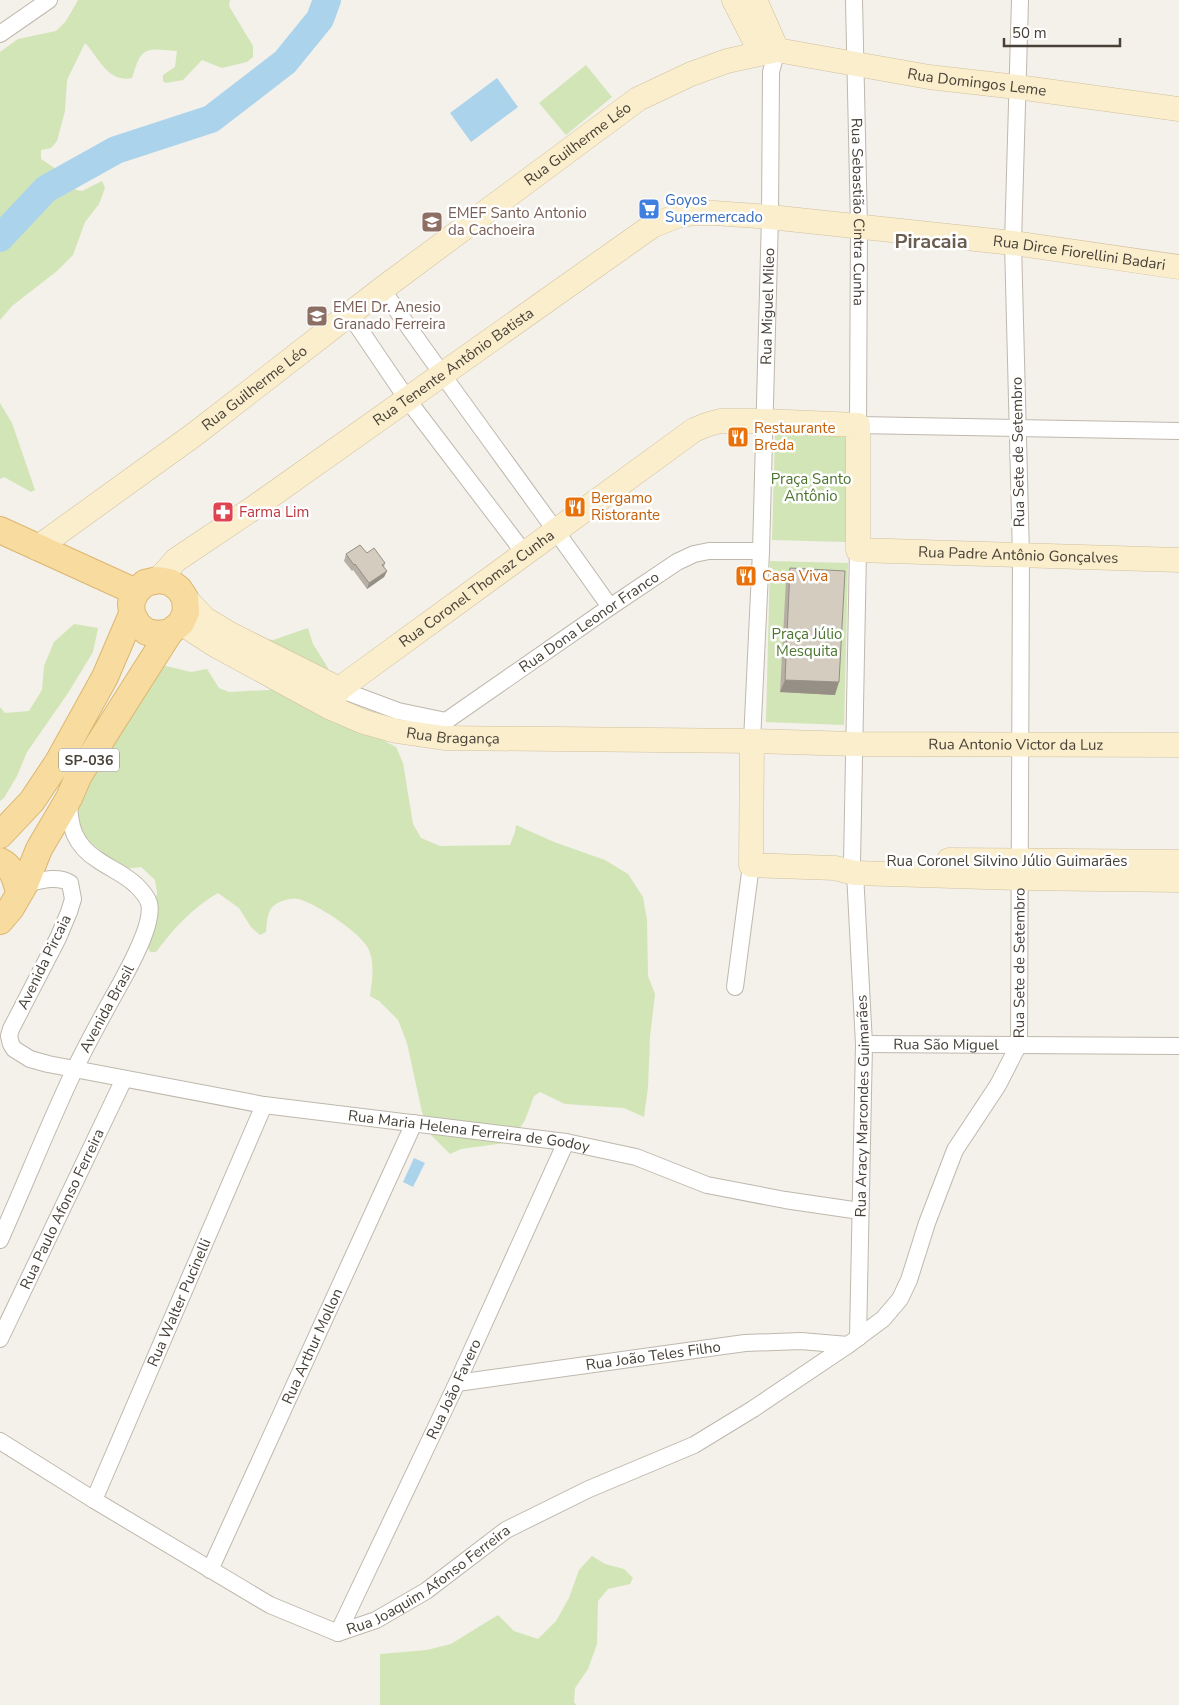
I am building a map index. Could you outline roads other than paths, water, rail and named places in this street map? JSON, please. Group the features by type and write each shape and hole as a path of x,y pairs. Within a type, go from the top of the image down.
{"main road":[{"path":"0,530 37,548 134,603"},
{"path":"158,580 170,582 179,589 179,618 159,634 147,632 138,625 134,603 146,583 158,580"},
{"name":"SP-036","path":"0,835 32,801 58,762 104,677 134,603"},
{"name":"SP-036","path":"0,922 11,908 22,888 39,849 69,798 79,775 179,618"},
{"path":"0,861 10,868 22,888"}],"street":[{"path":"0,34 49,0"},
{"path":"734,0 770,59"},
{"path":"754,0 770,59"},
{"name":"Rua Sebastião Cintra Cunha","path":"854,0 859,227 858,425"},
{"name":"Rua Sete de Setembro","path":"853,1342 883,1319 900,1299 909,1280 927,1223 955,1150 998,1085 1018,1044 1021,556 1013,243 1020,0"},
{"name":"Rua Domingos Leme","path":"770,59 856,64 929,77 1017,86 1179,109"},
{"name":"Rua Miguel Mileo","path":"764,421 770,217 770,59"},
{"name":"Rua Guilherme Léo","path":"37,548 195,434 382,289 638,99 727,61 770,59"},
{"name":"Rua Tenente Antônio Batista","path":"158,580 176,560 252,509 652,226 677,216 694,213 770,217"},
{"name":"Rua Dirce Fiorellini Badari","path":"770,217 1013,243 1179,267"},
{"path":"382,289 610,607"},
{"path":"350,315 407,399 526,554"},
{"name":"Rua Coronel Thomaz Cunha","path":"334,698 556,530 694,430 720,421 764,421"},
{"path":"735,987 751,865 752,741 761,551 764,421 858,425 1179,432"},
{"path":"752,741 854,744 858,550 858,425"},
{"name":"Rua Padre Antônio Gonçalves","path":"858,550 1179,560"},
{"name":"Rua Dona Leonor Franco","path":"445,729 610,607 677,562 694,554 709,551 761,551"},
{"name":"Rua Bragança","path":"179,618 215,645 334,698 364,722 388,729 417,735 445,729 752,741"},
{"name":"Rua Antonio Victor da Luz","path":"854,744 1019,743 1179,745"},
{"name":"Rua Aracy Marcondes Guimarães","path":"853,1342 860,1211 864,1044 847,868 854,744"},
{"name":"Avenida Brasil","path":"0,1240 74,1070 135,956 148,922 149,904 142,892 129,879 98,860 73,835 69,816 69,798"},
{"name":"Rua Coronel Silvino Júlio Guimarães","path":"751,865 847,868 1018,869 1179,862"},
{"name":"Rua Coronel Silvino Júlio Guimarães","path":"1018,869 1179,880"},
{"name":"Avenida Pircaia","path":"22,888 56,879 65,880 70,883 73,899 58,938 11,1028 9,1036 11,1044 18,1052 30,1059 74,1070"},
{"name":"Rua São Miguel","path":"864,1044 1179,1046"},
{"name":"Rua Maria Helena Ferreira de Godoy","path":"74,1070 264,1105 566,1142 636,1157 707,1184 785,1200 860,1211"},
{"name":"Rua Paulo Afonso Ferreira","path":"0,1339 124,1079"},
{"name":"Rua Walter Pucinelli","path":"94,1500 264,1105"},
{"name":"Rua Arthur Mollon","path":"210,1570 414,1123"},
{"name":"Rua João Favero","path":"338,1633 457,1383 566,1142"},
{"name":"Rua João Teles Filho","path":"457,1383 745,1343 853,1342"},
{"name":"Rua Joaquim Afonso Ferreira","path":"0,1441 94,1500 270,1605 338,1633 376,1620 426,1591 506,1530 589,1489 694,1445 753,1409 853,1342"}],"water":[{"path":"497,78 518,107 471,142 450,113"},
{"path":"414,1158 425,1163 413,1187 403,1182"}],"waterway":[{"path":"0,238 46,189 116,150 211,119 285,62 320,19 327,0"}],"place":[{"name":"Goyos Supermercado","path":"649,209"},
{"name":"EMEF Santo Antonio da Cachoeira","path":"432,222"},
{"name":"EMEI Dr. Anesio Granado Ferreira","path":"317,316"},
{"name":"Restaurante Breda","path":"738,437"},
{"name":"Bergamo Ristorante","path":"575,507"},
{"name":"Farma Lim","path":"223,512"},
{"name":"Casa Viva","path":"746,576"}],"district":[{"name":"Piracaia","path":"931,241"}],"park label":[{"name":"Praça Santo Antônio","path":"811,488"},
{"name":"Praça Júlio Mesquita","path":"807,642"}]}
